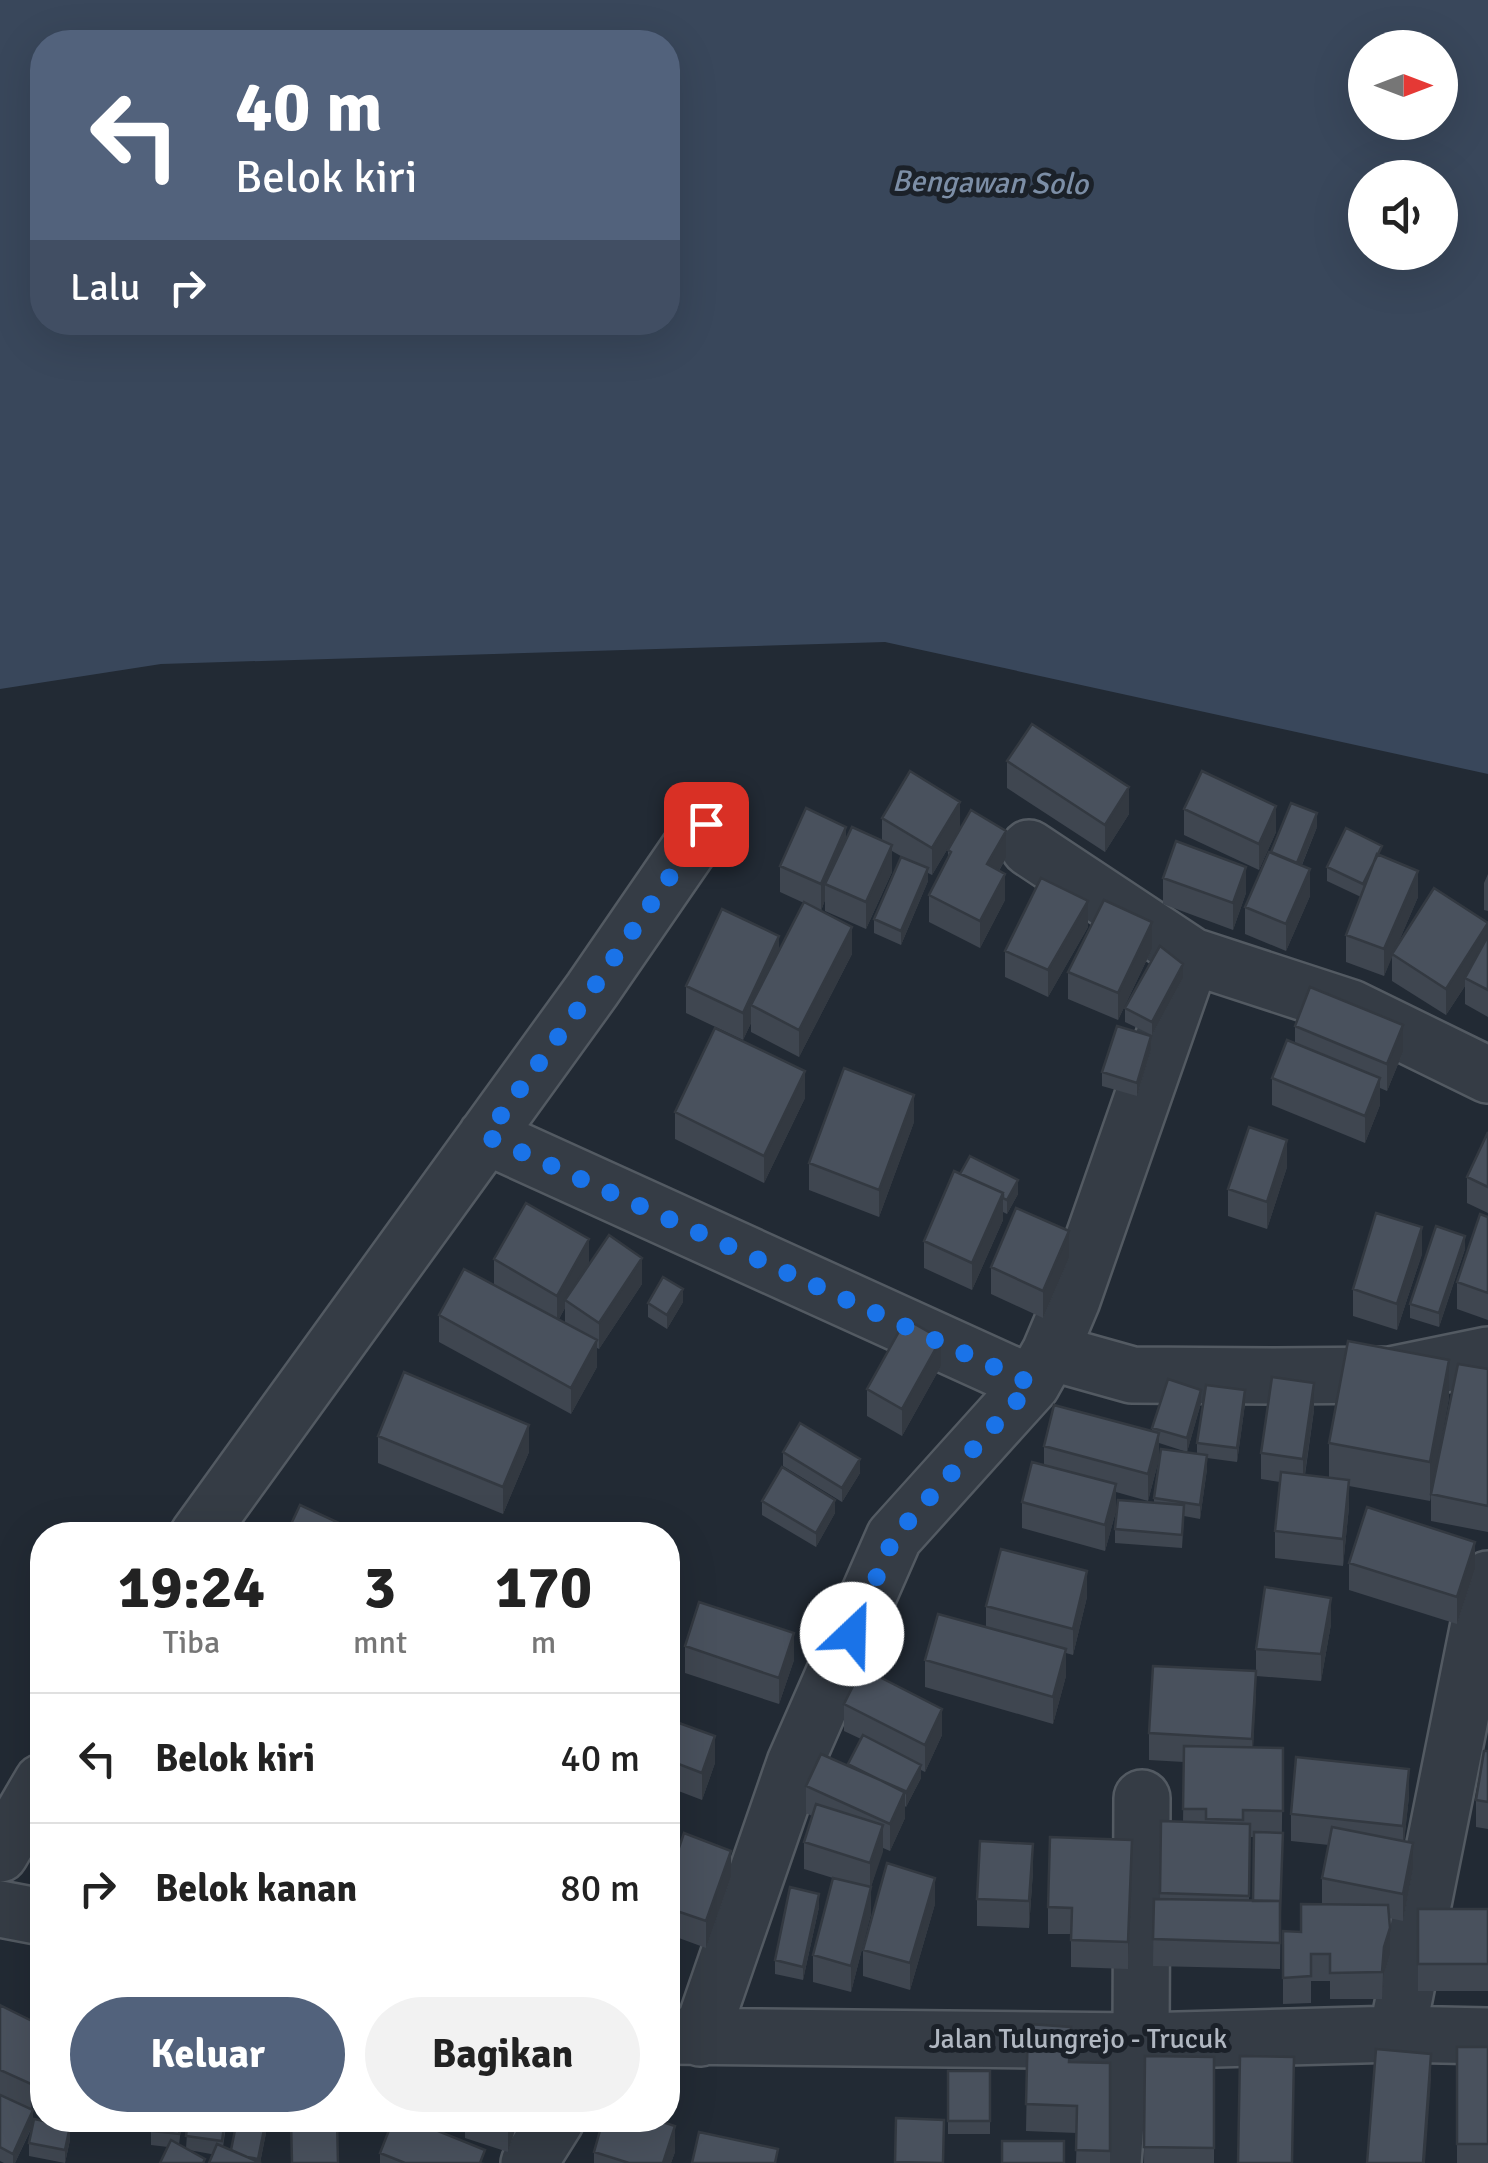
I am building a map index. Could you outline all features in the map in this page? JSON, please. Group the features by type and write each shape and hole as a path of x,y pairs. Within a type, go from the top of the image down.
{"street":[{"path":"207,1522 592,990 706,824"},
{"path":"1029,848 1192,956 1351,1008 1488,1075"},
{"path":"684,2037 795,1763 894,1537 1041,1368 1072,1300 1192,956"},
{"path":"486,1136 1041,1368 1132,1375 1392,1375 1488,1355"},
{"path":"1397,2034 1488,1579"},
{"path":"1113,2163 1131,2041 1142,1798"},
{"path":"0,1854 30,1803"},
{"path":"0,1909 30,1915"},
{"name":"Jalan Tulungrejo - Trucuk","path":"684,2037 1131,2041 1397,2034 1488,2036"},
{"path":"529,2163 548,2132"}],"water":[{"name":"Bengawan Solo","path":"0,0 1488,0 1488,774 885,642 161,664 0,689"}],"building":[{"path":"1032,724 1129,787 1105,825 1007,761"},
{"path":"910,771 960,802 932,848 882,818"},
{"path":"1202,771 1276,806 1259,844 1184,809"},
{"path":"1291,803 1317,813 1297,863 1271,852"},
{"path":"806,808 846,827 821,884 780,866"},
{"path":"971,810 1006,831 987,864 1005,874 980,921 929,895"},
{"path":"852,827 892,845 866,902 825,884"},
{"path":"1346,828 1382,846 1363,884 1327,867"},
{"path":"1176,841 1246,867 1233,903 1163,878"},
{"path":"1269,852 1310,869 1286,924 1245,907"},
{"path":"1377,854 1418,871 1384,949 1346,935"},
{"path":"901,857 928,868 901,931 874,919"},
{"path":"1041,878 1088,901 1048,970 1005,951"},
{"path":"1434,888 1488,923 1446,989 1392,954"},
{"path":"1104,900 1152,922 1118,993 1068,972"},
{"path":"804,902 852,927 799,1030 751,1005"},
{"path":"722,909 779,936 743,1013 686,986"},
{"path":"1488,936 1488,990 1465,978"},
{"path":"1160,946 1183,964 1152,1022 1125,1008"},
{"path":"1310,987 1403,1025 1387,1064 1295,1026"},
{"path":"1117,1026 1151,1036 1137,1083 1102,1072"},
{"path":"715,1028 805,1071 764,1156 675,1112"},
{"path":"1287,1040 1380,1078 1365,1116 1272,1078"},
{"path":"844,1068 914,1095 879,1190 809,1163"},
{"path":"1249,1127 1287,1140 1267,1202 1228,1189"},
{"path":"1488,1132 1488,1187 1467,1177"},
{"path":"970,1156 1018,1180 1007,1200 1003,1193 960,1174"},
{"path":"954,1171 1003,1193 972,1263 924,1241"},
{"path":"526,1203 589,1239 557,1296 494,1259"},
{"path":"1016,1208 1069,1231 1043,1291 991,1267"},
{"path":"1376,1213 1422,1227 1397,1304 1353,1289"},
{"path":"1480,1214 1488,1217 1488,1293 1457,1282"},
{"path":"1436,1226 1465,1236 1439,1313 1410,1304"},
{"path":"609,1235 642,1258 599,1323 565,1300"},
{"path":"464,1269 597,1340 571,1388 439,1315"},
{"path":"663,1277 683,1289 667,1315 648,1303"},
{"path":"906,1319 941,1339 902,1409 867,1389"},
{"path":"1348,1341 1449,1360 1430,1462 1329,1443"},
{"path":"1458,1364 1488,1369 1488,1506 1431,1494"},
{"path":"404,1372 529,1425 503,1487 378,1436"},
{"path":"1272,1377 1314,1383 1303,1459 1261,1453"},
{"path":"1168,1379 1201,1390 1187,1438 1152,1428"},
{"path":"1206,1385 1245,1390 1237,1448 1197,1443"},
{"path":"1054,1405 1159,1433 1148,1474 1044,1446"},
{"path":"800,1423 860,1459 842,1488 783,1452"},
{"path":"1161,1449 1207,1455 1200,1505 1154,1498"},
{"path":"1032,1462 1116,1484 1105,1525 1022,1502"},
{"path":"782,1467 835,1500 816,1533 762,1501"},
{"path":"1281,1472 1349,1480 1343,1539 1275,1531"},
{"path":"1118,1500 1184,1505 1182,1535 1115,1529"},
{"path":"300,1505 337,1522 292,1522"},
{"path":"1367,1507 1475,1542 1457,1597 1349,1563"},
{"path":"1001,1549 1087,1571 1073,1629 986,1606"},
{"path":"1265,1587 1331,1598 1321,1654 1256,1649"},
{"path":"699,1602 794,1633 779,1678 685,1646"},
{"path":"938,1614 1066,1649 1053,1697 925,1660"},
{"path":"1153,1666 1256,1671 1252,1739 1149,1733"},
{"path":"862,1668 942,1709 925,1745 844,1704"},
{"path":"680,1723 715,1736 702,1773 680,1765"},
{"path":"863,1735 921,1765 906,1793 848,1764"},
{"path":"1184,1746 1283,1748 1283,1811 1243,1810 1243,1820 1206,1819 1206,1809 1183,1809"},
{"path":"1484,1751 1488,1751 1488,1802 1476,1800"},
{"path":"821,1754 905,1791 890,1824 806,1786"},
{"path":"1296,1757 1409,1769 1403,1826 1291,1814"},
{"path":"816,1804 883,1825 870,1863 804,1842"},
{"path":"1161,1821 1250,1824 1249,1896 1160,1893"},
{"path":"1332,1827 1413,1843 1403,1894 1322,1878"},
{"path":"1254,1832 1283,1833 1280,1914 1280,1901 1253,1901"},
{"path":"684,1833 731,1851 706,1921 680,1912 680,1845"},
{"path":"1050,1837 1132,1840 1128,1942 1071,1940 1072,1908 1048,1907"},
{"path":"980,1841 1033,1844 1029,1901 977,1899"},
{"path":"887,1863 935,1878 910,1963 863,1950"},
{"path":"833,1878 871,1887 851,1966 813,1955"},
{"path":"790,1887 819,1894 803,1967 775,1960"},
{"path":"1154,1899 1280,1901 1280,1943 1153,1939"},
{"path":"1301,1904 1388,1905 1390,1928 1382,1972 1330,1973 1330,1954 1311,1954 1311,1976 1283,1978 1283,1931 1301,1932"},
{"path":"1418,1909 1488,1909 1488,1964 1418,1964"},
{"path":"0,2005 30,2020 30,2084 0,2070"},
{"path":"1028,2024 1071,2027 1069,2062 1110,2063 1110,2151 1076,2150 1077,2106 1026,2104"},
{"path":"1457,2047 1488,2047 1488,2144 1457,2144"},
{"path":"1376,2049 1431,2054 1423,2163 1367,2163"},
{"path":"1145,2056 1214,2057 1214,2148 1144,2147"},
{"path":"1240,2056 1294,2057 1292,2163 1238,2163"},
{"path":"948,2071 990,2071 990,2121 948,2121"},
{"path":"0,2095 30,2109 30,2117 13,2154 0,2147"},
{"path":"896,2118 944,2120 943,2163 895,2162"},
{"path":"31,2132 69,2132 65,2150 29,2143"},
{"path":"186,2132 223,2132 222,2141 186,2136"},
{"path":"235,2132 264,2132 258,2159 231,2150"},
{"path":"291,2132 337,2132 338,2163 292,2163"},
{"path":"388,2132 441,2132 485,2150 480,2163 405,2163 380,2153"},
{"path":"600,2132 673,2132 663,2163 629,2163 594,2152"},
{"path":"699,2132 778,2149 775,2163 692,2163"},
{"path":"171,2140 205,2159 203,2163 160,2163"},
{"path":"1002,2141 1064,2141 1064,2163 1002,2163"},
{"path":"217,2144 261,2163 209,2163"}],"route":[{"path":"706,824 486,1136 1032,1384 894,1537 852,1634"}]}
